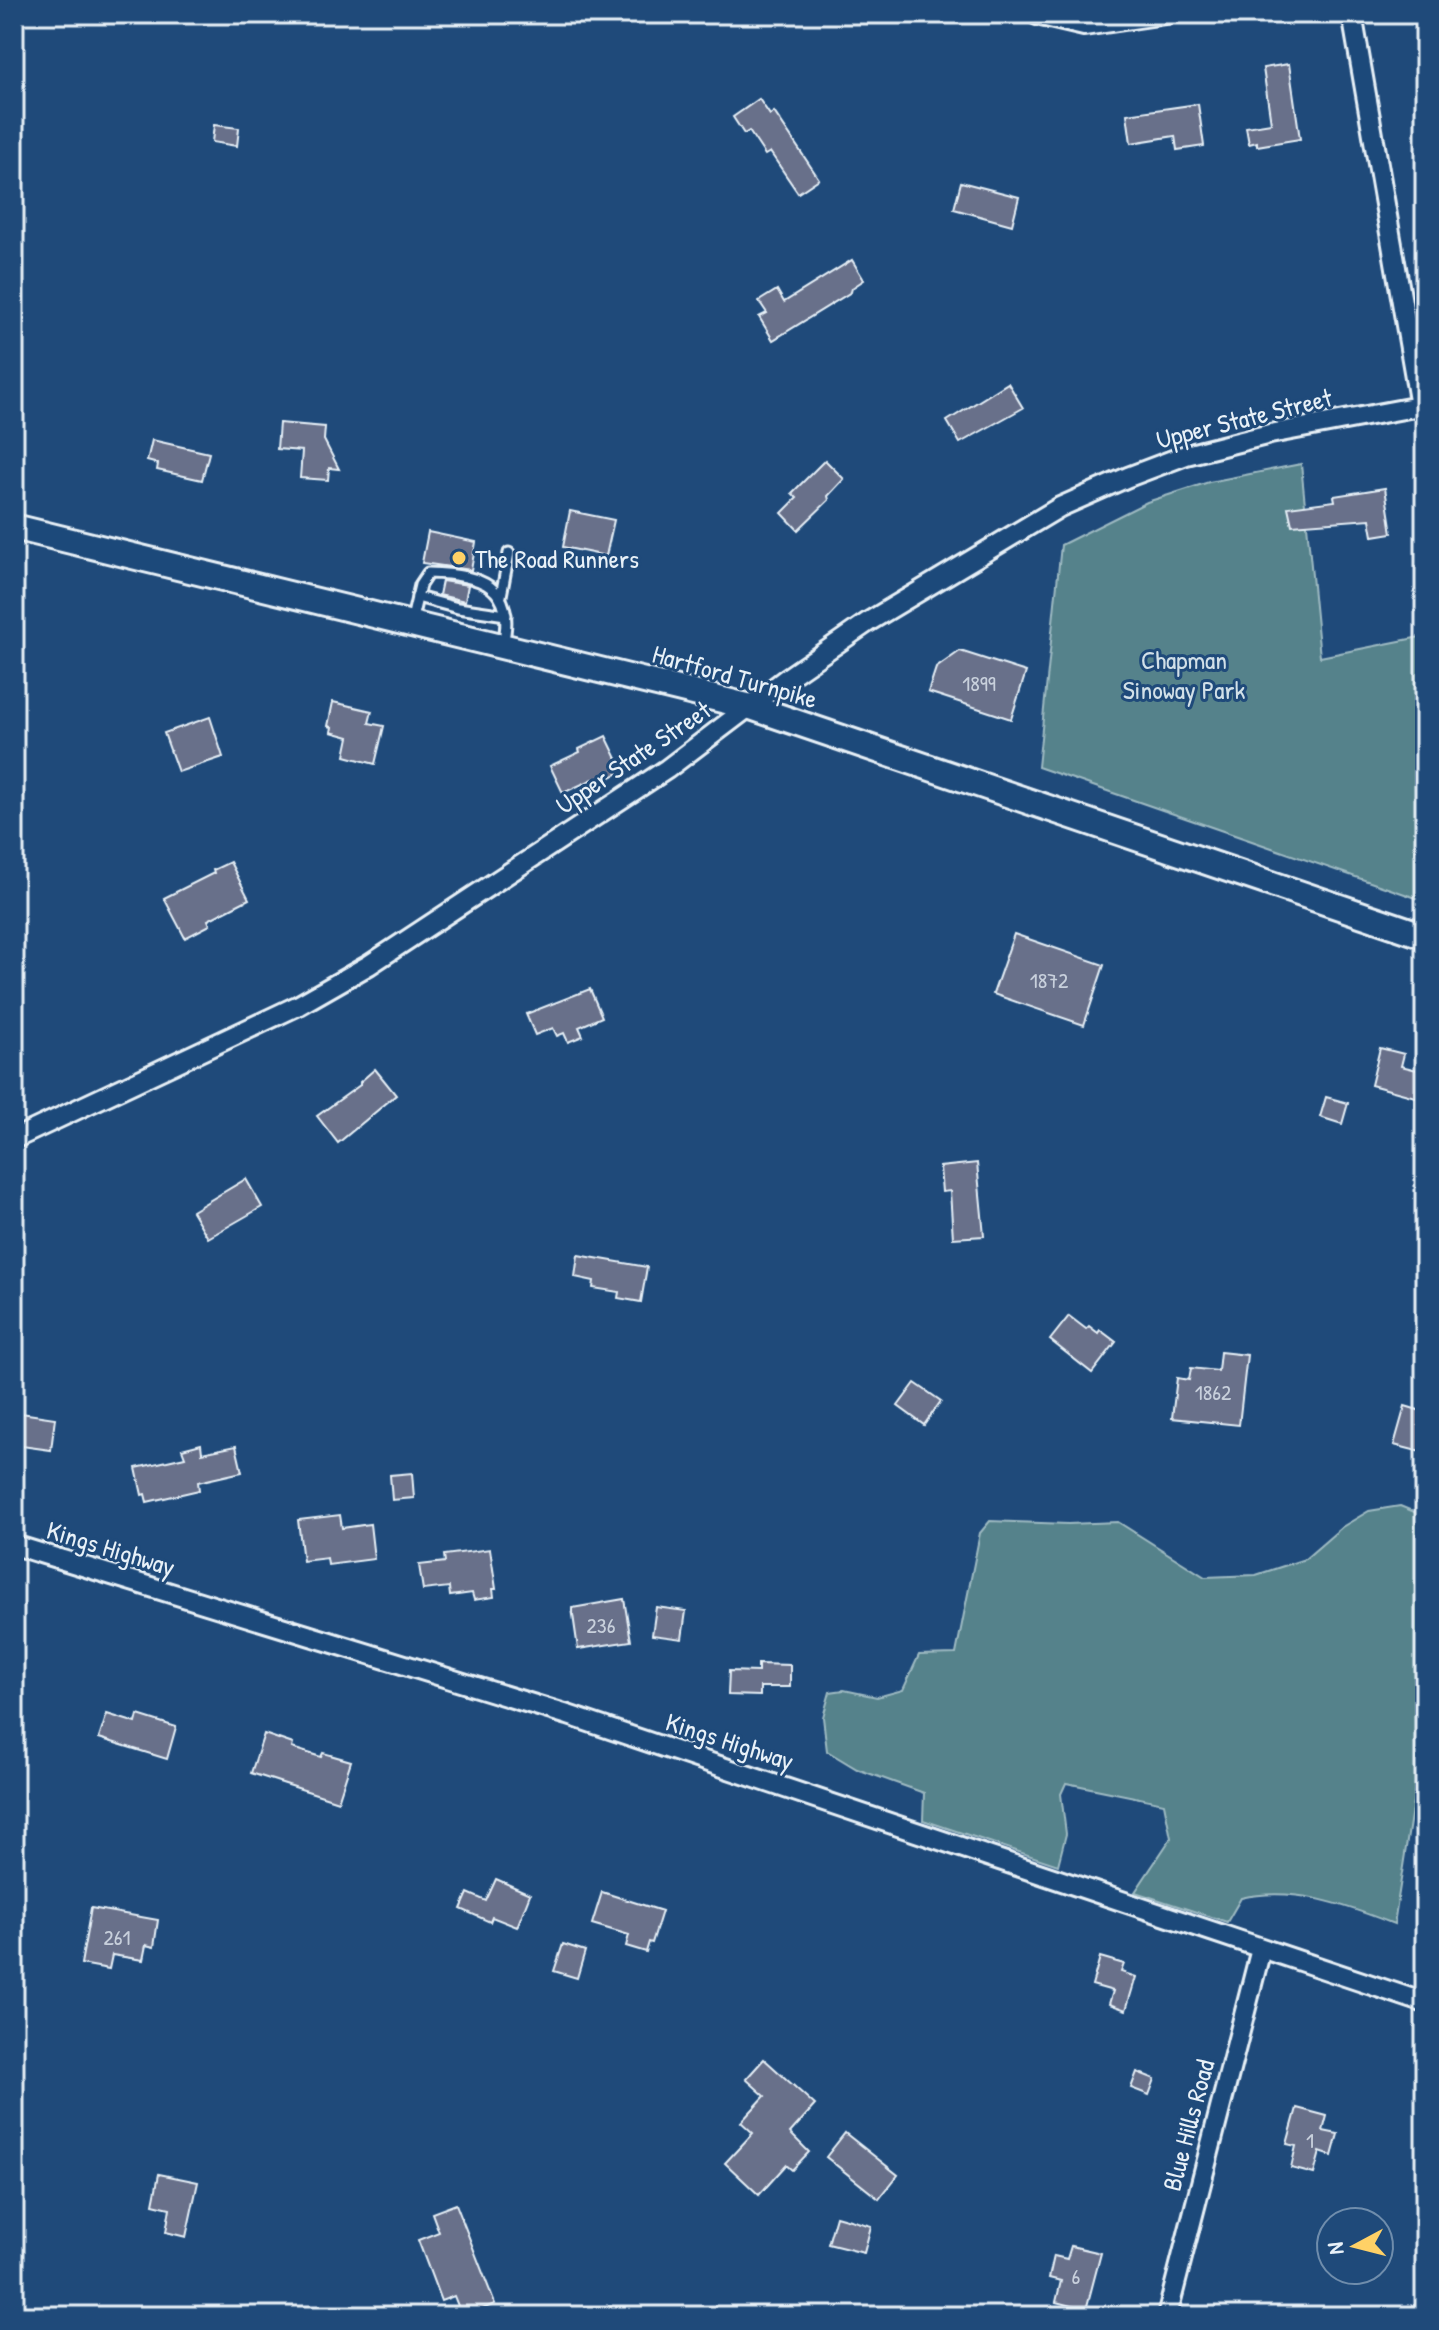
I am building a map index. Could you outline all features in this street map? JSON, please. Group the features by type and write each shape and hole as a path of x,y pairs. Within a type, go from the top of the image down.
{"main road":[{"name":"Hartford Turnpike","path":"14,527 751,707 1425,936"}],"street":[{"path":"1037,15 1084,26 1165,14"},
{"path":"1352,14 1423,406"},
{"name":"Upper State Street","path":"14,1139 299,1005 369,965 667,769 787,678 881,614 1060,507 1186,455 1227,444 1423,406"},
{"name":"Kings Highway","path":"14,1545 568,1715 1425,2003"},
{"name":"Blue Hills Road","path":"1167,2316 1261,1949"}],"lane":[{"path":"503,645 507,628 501,596 509,553"},
{"path":"411,623 420,585 428,573 474,579 501,596"},
{"path":"417,597 458,608 506,615"}],"green space":[{"name":"Chapman Sinoway Park","path":"1301,464 1320,657 1425,636 1425,901 1038,767 1061,545 1147,502 1209,482"},
{"path":"1400,1506 1422,1515 1425,1521 1425,1726 1394,1924 1319,1899 1280,1894 1241,1898 1227,1922 1135,1892 1171,1838 1164,1803 1066,1783 1061,1794 1066,1834 1058,1865 923,1820 924,1793 857,1769 827,1751 823,1717 830,1692 844,1690 877,1697 903,1690 919,1655 956,1654 980,1533 990,1521 1118,1522 1205,1577 1256,1575 1305,1559 1342,1527 1369,1511"}],"building":[{"path":"1289,64 1300,139 1257,146 1257,142 1249,144 1246,127 1271,123 1263,68"},
{"path":"759,99 770,115 774,112 819,179 798,193 770,152 765,155 749,131 744,134 733,117"},
{"path":"1198,104 1204,146 1177,150 1175,136 1131,143 1127,114"},
{"path":"214,125 239,128 237,146 212,142"},
{"path":"961,182 1019,197 1012,225 954,209"},
{"path":"852,260 864,280 851,292 773,340 759,317 767,313 759,301 777,290 784,302"},
{"path":"1008,383 1023,408 960,443 947,421"},
{"path":"279,423 325,427 324,440 339,469 329,468 328,480 300,478 302,451 277,449"},
{"path":"152,440 209,453 202,480 157,470 158,464 147,461"},
{"path":"825,460 844,479 828,496 829,500 798,530 782,513 797,498 792,493"},
{"path":"1385,488 1392,533 1373,536 1370,519 1292,525 1288,507 1335,501 1334,496"},
{"path":"570,511 614,520 606,556 563,547"},
{"path":"428,532 476,542 471,570 422,563"},
{"path":"442,581 468,585 465,601 439,595"},
{"path":"960,651 1026,672 1011,719 928,692 936,668"},
{"path":"333,702 372,711 369,723 384,726 375,764 345,756 349,737 331,732 332,727 328,726"},
{"path":"210,717 223,757 178,772 164,733"},
{"path":"606,736 623,771 596,784 593,779 563,793 550,766"},
{"path":"230,862 249,899 208,920 210,925 185,938 164,898"},
{"path":"1014,934 1104,965 1084,1025 993,994"},
{"path":"590,989 602,1017 579,1027 583,1036 568,1042 564,1033 557,1036 553,1028 535,1035 526,1014"},
{"path":"1380,1048 1404,1054 1401,1066 1425,1072 1419,1098 1371,1085"},
{"path":"375,1069 396,1095 338,1143 317,1116 360,1085"},
{"path":"1326,1097 1348,1103 1342,1124 1320,1117"},
{"path":"977,1163 984,1236 953,1238 950,1191 942,1192 940,1167"},
{"path":"246,1179 262,1207 208,1238 192,1211"},
{"path":"578,1255 647,1267 641,1302 618,1298 619,1292 593,1288 594,1281 575,1277"},
{"path":"1069,1316 1086,1329 1089,1326 1098,1333 1100,1330 1116,1342 1092,1373 1050,1340"},
{"path":"1220,1352 1247,1355 1239,1425 1172,1418 1177,1378 1189,1380 1191,1368 1218,1371"},
{"path":"915,1383 941,1401 924,1425 898,1406"},
{"path":"1405,1406 1425,1412 1425,1453 1394,1445"},
{"path":"14,1412 55,1418 51,1450 14,1445"},
{"path":"201,1444 202,1453 236,1446 242,1472 198,1482 199,1490 147,1502 145,1494 142,1495 136,1468 185,1457 182,1449"},
{"path":"412,1473 414,1498 392,1500 390,1475"},
{"path":"340,1515 342,1528 370,1524 374,1559 328,1565 327,1558 303,1561 298,1520"},
{"path":"490,1549 496,1589 493,1589 494,1597 474,1600 472,1593 450,1596 449,1587 423,1590 419,1565 445,1562 444,1555"},
{"path":"624,1599 631,1641 578,1649 572,1608"},
{"path":"656,1607 686,1611 682,1639 652,1635"},
{"path":"758,1664 790,1665 790,1687 760,1687 760,1696 728,1695 729,1671 758,1672"},
{"path":"107,1714 136,1723 138,1715 176,1727 167,1759 99,1738"},
{"path":"264,1734 293,1744 292,1748 321,1757 323,1753 351,1761 338,1801 251,1773"},
{"path":"496,1879 530,1894 517,1927 492,1917 490,1922 461,1909 468,1893 486,1901"},
{"path":"602,1892 662,1911 646,1952 626,1946 629,1935 592,1924"},
{"path":"91,1908 158,1920 154,1947 146,1945 143,1960 112,1955 109,1969 81,1964"},
{"path":"563,1944 585,1951 577,1978 554,1971"},
{"path":"1100,1957 1124,1964 1121,1972 1136,1977 1126,2010 1109,2004 1113,1991 1092,1985"},
{"path":"764,2059 815,2105 790,2133 809,2152 792,2170 786,2165 759,2195 725,2163 753,2133 741,2122 765,2096 746,2079"},
{"path":"1137,2072 1155,2079 1149,2095 1131,2088"},
{"path":"1297,2108 1327,2116 1323,2131 1338,2134 1332,2156 1320,2152 1314,2174 1291,2168 1296,2146 1287,2144"},
{"path":"845,2133 898,2175 879,2199 826,2157"},
{"path":"159,2174 198,2182 186,2237 166,2232 170,2208 153,2204"},
{"path":"456,2204 495,2304 465,2316 462,2316 454,2296 441,2301 418,2240 439,2232 432,2213"},
{"path":"836,2216 871,2226 864,2253 828,2244"},
{"path":"1071,2246 1101,2253 1086,2310 1056,2302 1061,2281 1049,2278 1054,2256 1067,2259"}],"place":[{"name":"The Road Runners","path":"459,558"}]}
